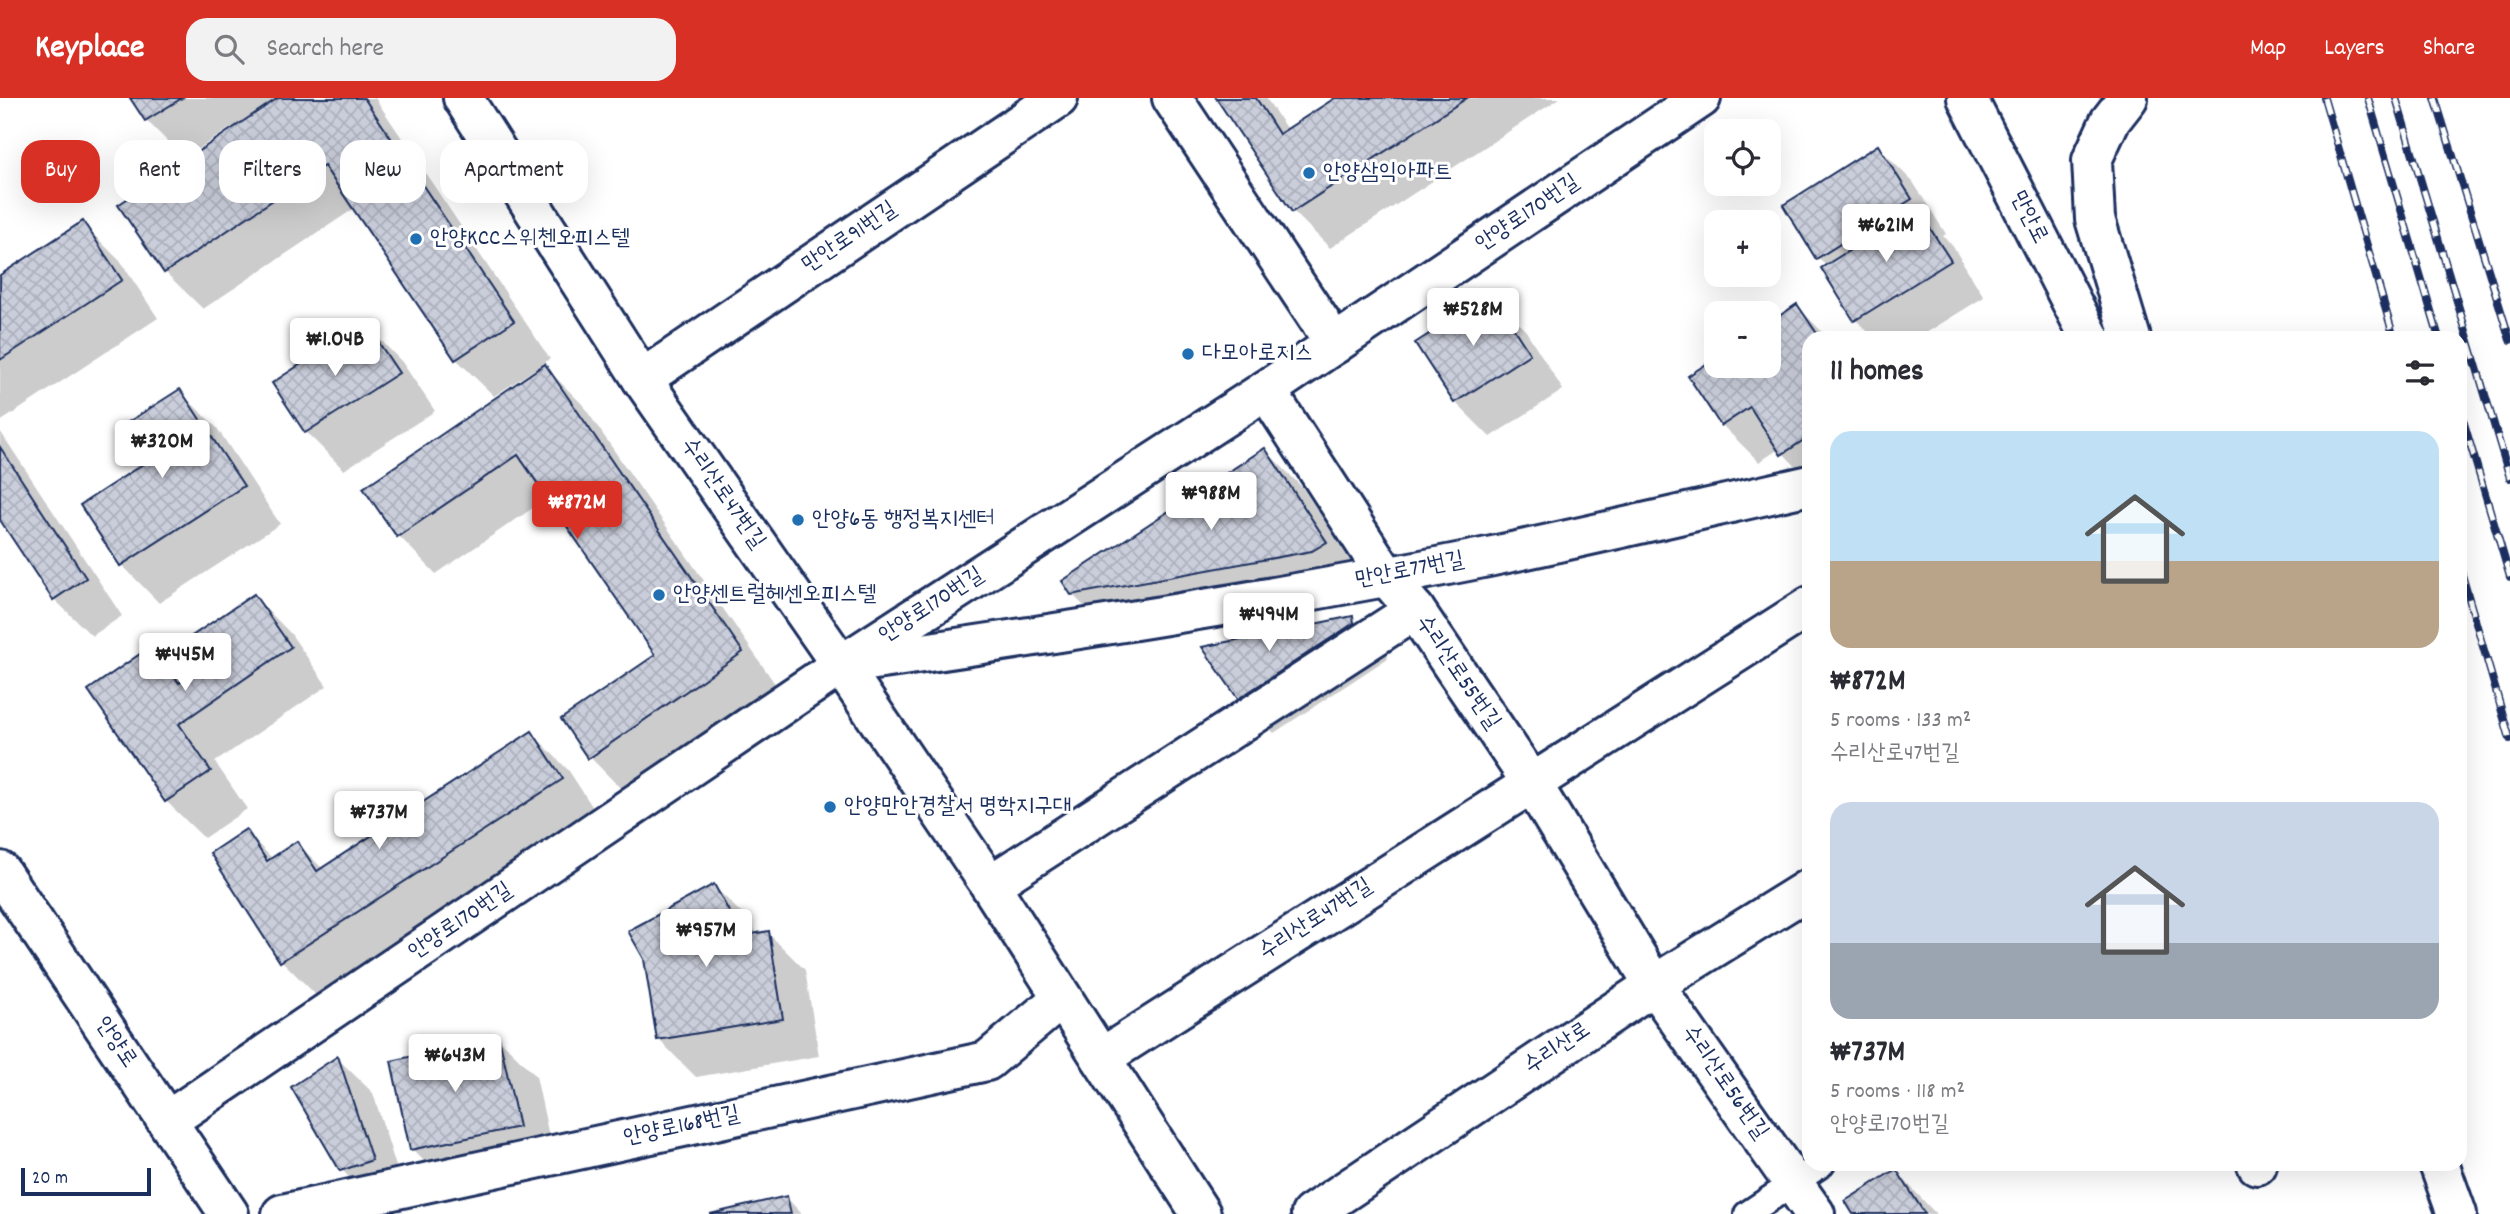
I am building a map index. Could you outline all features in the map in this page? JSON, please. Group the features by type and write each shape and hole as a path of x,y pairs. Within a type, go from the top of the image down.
{"street":[{"name":"수리산로47번길","path":"463,98 642,379 990,885 1201,1214"},
{"name":"만안로91번길","path":"642,379 1058,98"},
{"path":"1172,98 1335,344"},
{"name":"안양로170번길","path":"167,1121 841,665 1266,390 1701,98"},
{"name":"만안로","path":"1967,98 2086,331"},
{"path":"2128,98 2110,121 2092,160 2095,219 2129,331"},
{"name":"수리산로55번길","path":"1266,390 1387,576 1415,610 1531,782 1654,985"},
{"name":"만안로77번길","path":"841,665 989,644 1387,576 1491,556 1802,487"},
{"path":"990,885 1415,610"},
{"path":"1531,782 1802,611"},
{"name":"수리산로47번길","path":"1101,1058 1531,782"},
{"name":"안양로","path":"0,872 229,1214"},
{"name":"수리산로","path":"1311,1214 1654,985 1802,893"},
{"name":"수리산로56번길","path":"1654,985 1802,1166"},
{"name":"안양로168번길","path":"282,1214 987,1061 1062,998"},
{"path":"2442,1171 2457,1214"},
{"name":"수리산로56번길","path":"1808,1173 1815,1214"}],"lane":[{"path":"1747,1214 1808,1173"}],"building":[{"path":"130,98 182,98 145,121"},
{"name":"안양KCC스위첸오피스텔","path":"278,98 364,98 392,140 340,140 340,190 326,169 326,140 219,140 219,203 269,203 164,273 118,205 205,203 205,147"},
{"name":"안양삼익아파트","path":"1216,98 1256,98 1279,134 1335,98 1467,98 1292,212"},
{"path":"1878,145 1912,199 1816,259 1783,205"},
{"name":"안양KCC스위첸오피스텔","path":"426,190 514,321 455,360 349,203 426,203"},
{"path":"1917,208 1951,261 1854,321 1821,268"},
{"path":"83,221 122,280 0,360 0,275"},
{"path":"1491,294 1530,354 1454,403 1415,343"},
{"path":"1797,304 1815,331 1802,331 1802,441 1781,455 1750,407 1721,426 1688,376 1704,366 1704,378 1781,378 1781,315"},
{"path":"365,322 399,373 305,433 272,383"},
{"name":"안양센트럴헤센오피스텔","path":"545,364 743,652 588,759 561,719 655,655 518,455 397,537 363,488"},
{"path":"180,389 244,486 120,566 80,505 146,462 122,426"},
{"path":"0,447 86,578 53,600 0,520"},
{"path":"1265,448 1327,542 1312,551 1071,595 1062,581"},
{"path":"254,594 291,647 179,724 211,771 165,802 88,690 153,645 179,683 204,666 186,640"},
{"path":"1353,616 1354,623 1238,699 1202,647"},
{"path":"532,731 563,779 280,962 210,853 246,829 267,861 297,841 317,871"},
{"path":"714,884 731,915 735,937 769,931 783,1019 657,1040 644,959 628,931"},
{"path":"499,1037 519,1127 410,1150 391,1061"},
{"path":"338,1056 372,1160 340,1171 291,1087"},
{"path":"1893,1171 1897,1171 1925,1214 1853,1214 1845,1201"},
{"path":"787,1196 791,1214 710,1214"}],"railway":[{"path":"2324,98 2392,331"},
{"path":"2368,98 2437,331"},
{"path":"2396,98 2466,331"},
{"path":"2435,98 2510,340"},
{"path":"2467,335 2510,478"},
{"path":"2467,433 2510,577"},
{"path":"2467,592 2510,739"}],"place":[{"name":"안양삼익아파트","path":"1309,173"},
{"name":"안양KCC스위첸오피스텔","path":"416,239"},
{"name":"다모아로지스","path":"1188,354"},
{"name":"안양6동 행정복지센터","path":"798,520"},
{"name":"안양센트럴헤센오피스텔","path":"659,595"},
{"name":"안양만안경찰서 명학지구대","path":"830,807"}]}
